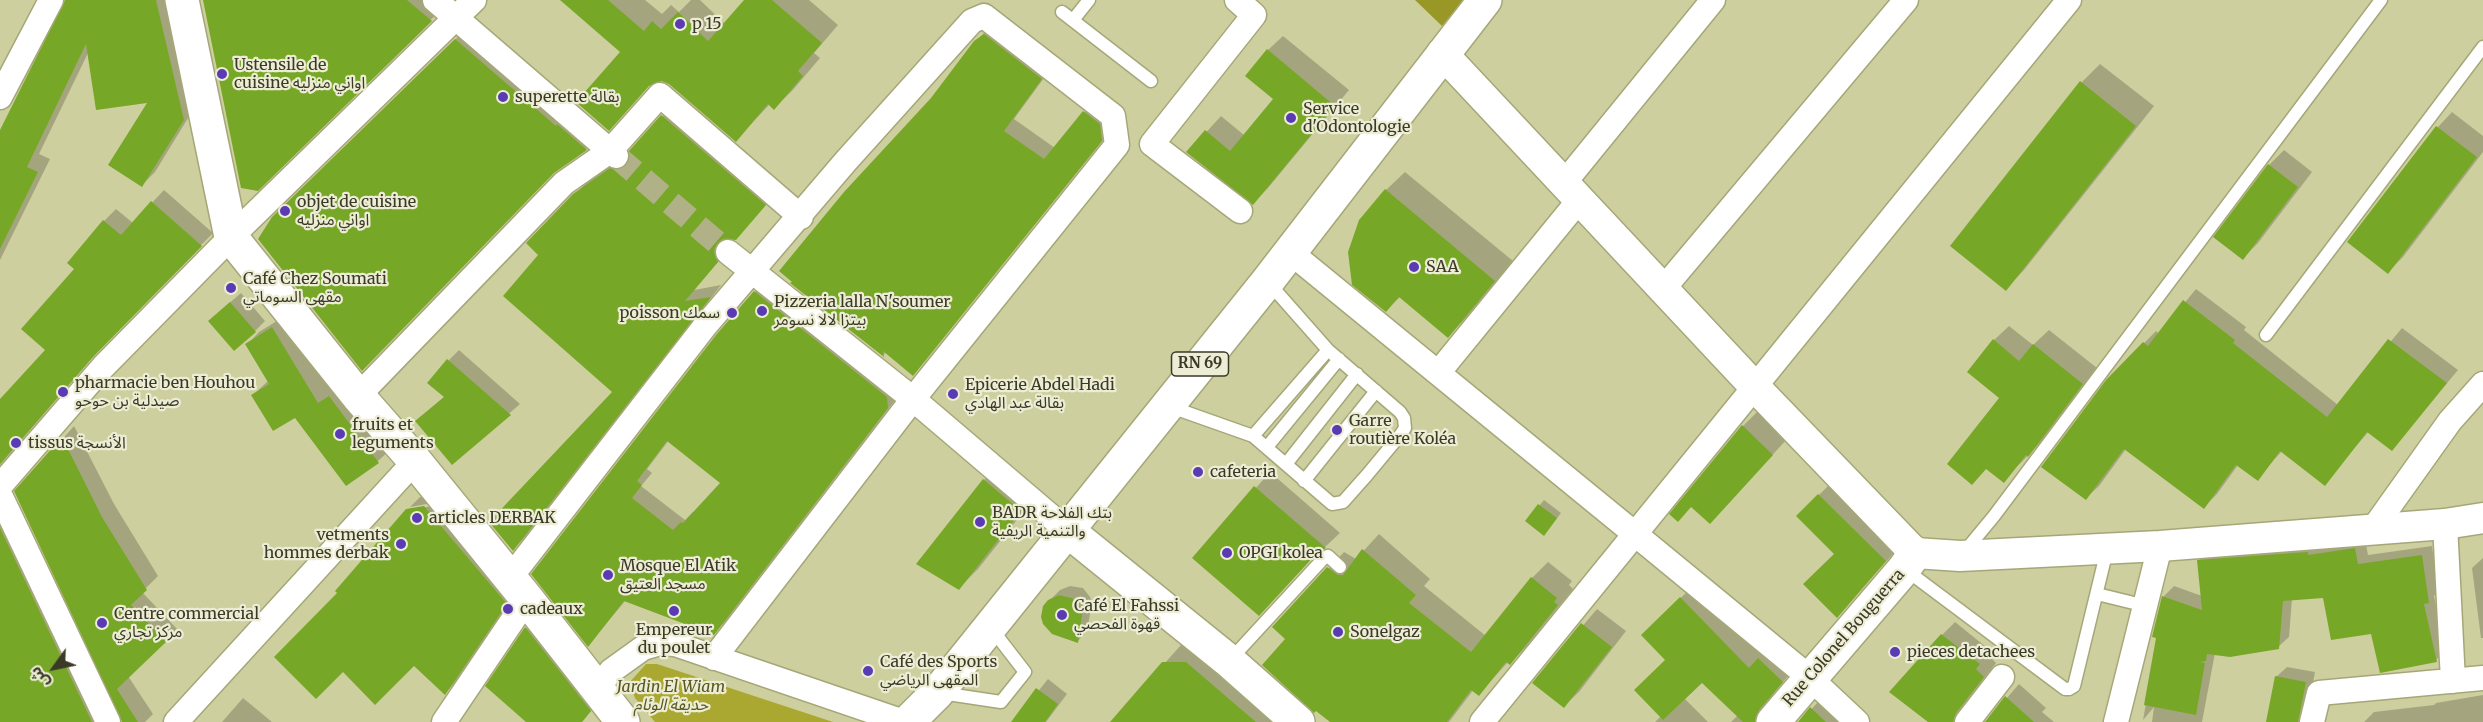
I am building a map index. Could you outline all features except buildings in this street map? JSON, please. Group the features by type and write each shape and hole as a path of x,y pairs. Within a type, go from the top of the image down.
{"main road":[{"path":"182,0 231,237 358,396 415,461 519,588 607,709"},
{"name":"RN 69","path":"906,722 937,693 1068,531 1267,282 1485,0"},
{"path":"1068,531 1229,661 1298,722"},
{"name":"Rue Colonel Bouguerra","path":"1773,722 1910,561"}],"street":[{"path":"0,97 51,0"},
{"path":"435,0 613,154"},
{"path":"0,486 104,367 231,237 474,0"},
{"path":"1237,0 1254,15 1152,144 1240,211"},
{"path":"1438,373 1713,0"},
{"path":"1663,289 1906,0"},
{"path":"1482,722 2069,0"},
{"path":"444,722 519,588 705,326 801,217 846,161 972,21 984,16 1113,117 1117,145 913,399 714,658"},
{"path":"1442,53 1754,387 1910,561 1960,556 2160,546 2445,524 2483,518"},
{"path":"358,396 564,183 613,154 660,95 801,217"},
{"path":"728,252 913,399 1068,531"},
{"path":"1290,252 1809,677 1857,722"},
{"path":"2373,530 2450,421 2483,384"},
{"path":"176,722 415,461"},
{"path":"0,495 108,722"},
{"path":"2445,524 2453,681"},
{"path":"2116,722 2160,546"},
{"path":"607,709 611,671 643,648 660,643 675,644 906,722"},
{"path":"1966,722 2002,677"},
{"path":"2312,722 2319,693 2483,678"}],"lane":[{"path":"1073,20 1089,0"},
{"path":"1960,556 1994,516 2381,0"},
{"path":"1062,12 1151,81"},
{"path":"2266,335 2483,47"},
{"path":"1167,405 1253,436 1332,504 1343,502 1401,434 1405,428 1404,418 1328,350 1267,282"},
{"path":"1253,436 1328,350"},
{"path":"1266,447 1338,359"},
{"path":"1286,464 1357,374"},
{"path":"1304,481 1376,391"},
{"path":"1910,561 2065,689 2069,689 2074,686 2107,549"},
{"path":"1229,661 1323,559 1328,556 1340,567"},
{"path":"2097,594 2146,606"},
{"path":"937,693 1001,702 1025,672 991,627"}],"green space":[{"name":"Jardin El Wiam حديقة الوئام","path":"646,664 657,664 833,722 655,722 635,698 629,683"}],"shaded area":[{"path":"1415,0 1463,0 1442,26"}],"tunnel":[{"path":"616,156 728,252"}],"place":[{"name":"p 15","path":"680,24"},
{"name":"Ustensile de cuisine اواني منزليه","path":"222,74"},
{"name":"superette بقالة","path":"503,97"},
{"name":"Service d'Odontologie","path":"1291,118"},
{"name":"objet de cuisine اواني منزليه","path":"285,211"},
{"name":"SAA","path":"1414,267"},
{"name":"Café Chez Soumati مقهى السوماتي","path":"231,288"},
{"name":"Pizzeria lalla N'soumer بيتزا لالا نسومر","path":"762,311"},
{"name":"poisson سمك","path":"732,313"},
{"name":"pharmacie ben Houhou صيدلية بن حوحو","path":"63,392"},
{"name":"Epicerie Abdel Hadi بقالة عبد الهادي","path":"953,394"},
{"name":"Garre routière Koléa","path":"1337,430"},
{"name":"fruits et leguments","path":"340,434"},
{"name":"tissus الأنسجة","path":"16,443"},
{"name":"cafeteria","path":"1198,472"},
{"name":"articles DERBAK","path":"417,518"},
{"name":"BADR بتك الفلاحة والتنمية الريفية","path":"980,522"},
{"name":"vetments hommes derbak","path":"401,544"},
{"name":"OPGI kolea","path":"1227,553"},
{"name":"Mosque El Atik مسجد العتيق","path":"608,575"},
{"name":"cadeaux","path":"508,609"},
{"name":"Empereur du poulet","path":"674,611"},
{"name":"Café El Fahssi قهوة الفحصي","path":"1062,615"},
{"name":"Centre commercial مركز تجاري","path":"102,623"},
{"name":"Sonelgaz","path":"1338,632"},
{"name":"pieces detachees","path":"1895,652"},
{"name":"Café des Sports المقهى الرياضي","path":"868,671"}]}
